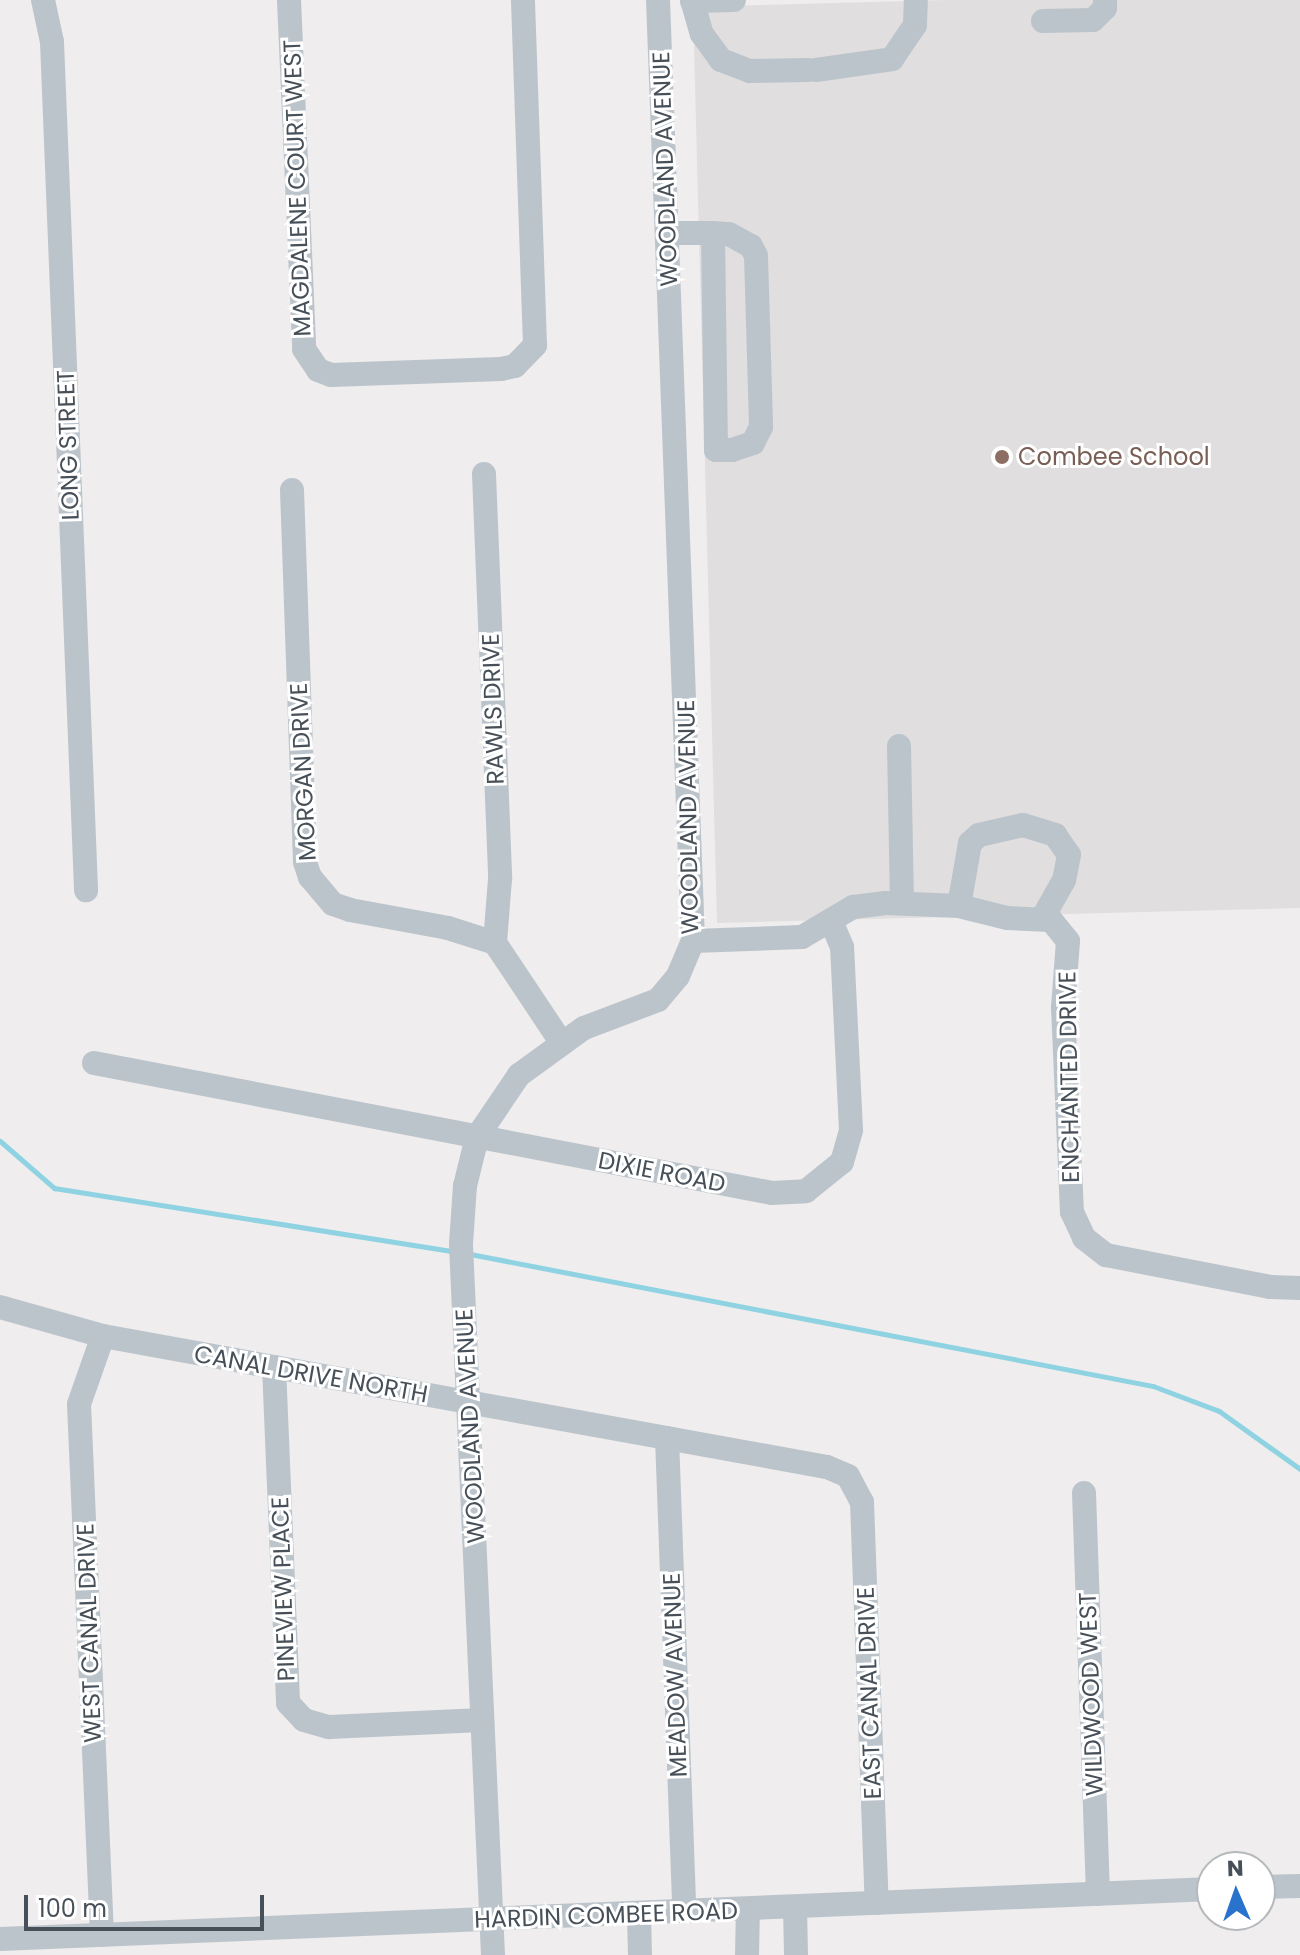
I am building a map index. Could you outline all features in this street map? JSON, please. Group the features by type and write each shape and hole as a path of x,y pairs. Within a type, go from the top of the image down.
{"street":[{"name":"LONG STREET","path":"43,0 52,42 86,890"},
{"name":"MAGDALENE COURT WEST","path":"289,0 304,349 318,370 331,375 515,366 535,345 523,0"},
{"name":"WOODLAND AVENUE","path":"493,1955 462,1253 465,1186 477,1137 519,1075 561,1042 658,1000 678,976 693,941 658,0"},
{"path":"734,0 692,0 702,34 721,60 750,71 812,70 892,59 915,25 916,0"},
{"path":"1043,21 1093,20 1105,8 1105,0"},
{"path":"667,233 713,233 751,246 757,266 761,427 753,443 732,450 716,450 713,233"},
{"name":"RAWLS DRIVE","path":"484,474 500,879 495,943"},
{"name":"MORGAN DRIVE","path":"292,490 305,862 310,877 333,904 350,910 448,928 495,943"},
{"path":"899,746 902,903"},
{"path":"693,941 802,937 832,924 853,907 902,903 959,906 1007,918 1042,919 1064,880 1069,855 1055,835 1023,825 979,835 970,843 959,906"},
{"name":"ENCHANTED DRIVE","path":"1042,919 1051,920 1068,941 1063,1007 1072,1212 1084,1238 1106,1255 1270,1287 1300,1288"},
{"name":"DIXIE ROAD","path":"94,1063 772,1193 791,1194 821,1184 842,1162 851,1130 842,947 832,924"},
{"path":"495,943 561,1042"},
{"name":"CANAL DRIVE NORTH","path":"0,1307 103,1336 839,1470 855,1485"},
{"name":"WEST CANAL DRIVE","path":"102,1935 79,1404 103,1336"},
{"name":"PINEVIEW PLACE","path":"274,1367 288,1703 304,1720 329,1727 482,1720"},
{"name":"MEADOW AVENUE","path":"667,1438 684,1912"},
{"name":"EAST CANAL DRIVE","path":"855,1485 862,1502 877,1903"},
{"name":"WILDWOOD WEST","path":"1084,1493 1098,1894"},
{"path":"1276,1887 1300,1886"},
{"name":"HARDIN COMBEE ROAD","path":"0,1939 42,1946 102,1935 1196,1890"},
{"path":"795,1907 796,1955"},
{"path":"747,1955 748,1909"},
{"path":"639,1914 640,1955"}],"shaded area":[{"name":"Combee School","path":"946,0 1300,0 1300,908 717,923 693,7"}],"waterway":[{"path":"0,1141 54,1188 456,1252"},
{"path":"470,1254 1153,1386 1219,1411 1300,1469"}],"place":[{"name":"Combee School","path":"1002,457"}]}
